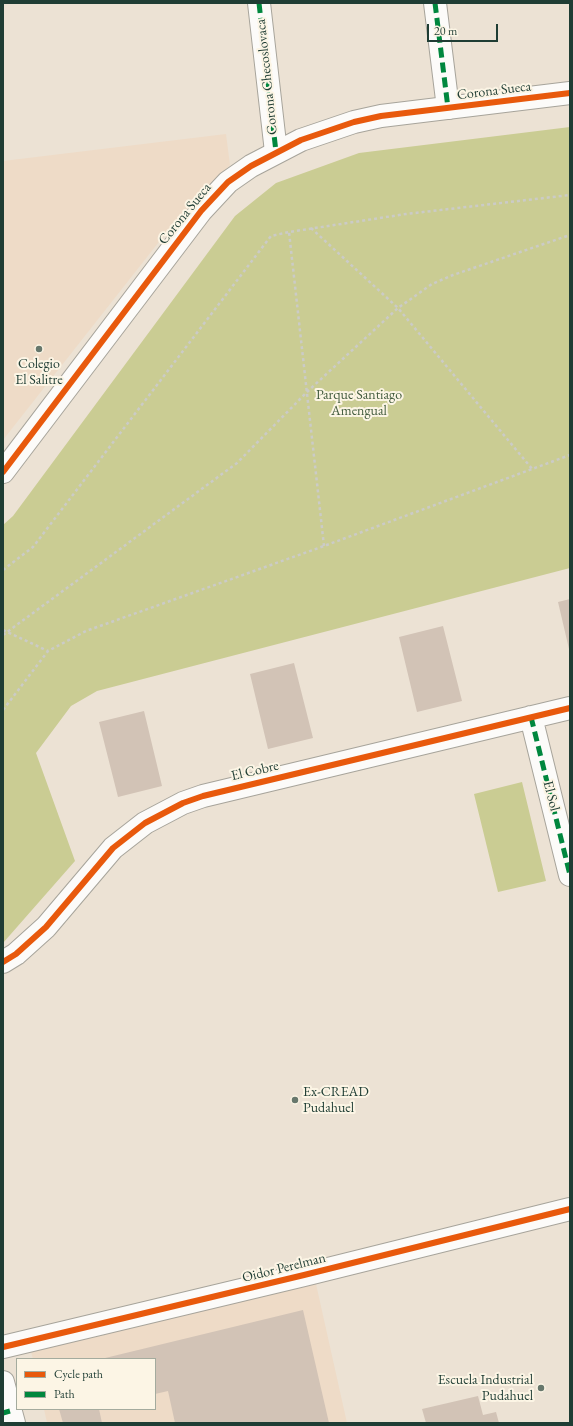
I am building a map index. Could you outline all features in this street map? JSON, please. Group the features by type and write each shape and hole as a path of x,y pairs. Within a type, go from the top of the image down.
{"street":[{"name":"Corona Checoslovaca","path":"259,3 276,152"},
{"path":"435,3 448,108"},
{"name":"Corona Sueca","path":"3,472 212,198 228,182 251,166 276,152 321,132 354,122 382,116 570,93"},
{"name":"El Cobre","path":"3,962 16,954 46,927 118,844 145,823 183,803 204,796 570,708"},
{"name":"El Sol","path":"531,717 570,875"},
{"name":"Oidor Perelman","path":"3,1347 304,1275 570,1209"},
{"path":"3,1382 9,1415"}],"path":[{"path":"3,570 33,547 271,236 311,228 406,214 570,195"},
{"path":"311,228 398,308 533,470"},
{"path":"289,232 308,391 324,546"},
{"path":"3,635 237,463 308,391 398,308 432,284 453,275 570,235"},
{"path":"3,710 48,651 86,631 533,470 570,455"},
{"path":"3,630 48,651"}],"shaded area":[{"name":"Colegio El Salitre","path":"226,134 230,165 162,238 3,440 3,161"},
{"path":"316,1284 347,1423 47,1423 44,1410 156,1410 156,1358 33,1358 30,1348"}],"green space":[{"name":"Parque Santiago Amengual","path":"570,127 570,568 97,691 71,706 36,753 75,861 3,943 3,525 13,516 235,216 276,183 359,153"},
{"path":"522,782 546,881 498,892 474,794"}],"building":[{"path":"570,599 570,649 569,649 558,602"},
{"path":"443,626 462,701 417,712 399,637"},
{"path":"294,663 313,738 268,749 250,674"},
{"path":"144,711 162,786 118,797 99,722"},
{"path":"303,1310 329,1423 175,1423 168,1391 156,1394 156,1358 105,1358"},
{"path":"478,1396 483,1415 496,1412 499,1423 426,1423 422,1409"},
{"path":"59,1410 99,1410 102,1423 63,1423"}],"marked path":[{"path":"259,3 276,152"},
{"path":"435,3 448,108"},
{"path":"531,717 570,875"},
{"path":"3,1413 10,1411"}],"cycle path":[{"path":"3,472 201,211 228,182 251,166 301,140 354,122 381,116 570,93"},
{"path":"3,962 16,954 46,927 113,848 145,823 183,803 203,796 570,708"},
{"path":"3,1347 304,1275 570,1209"}],"place":[{"name":"Colegio El Salitre","path":"39,349"},
{"name":"Ex-CREAD Pudahuel","path":"295,1100"},
{"name":"Escuela Industrial Pudahuel","path":"541,1388"}]}
